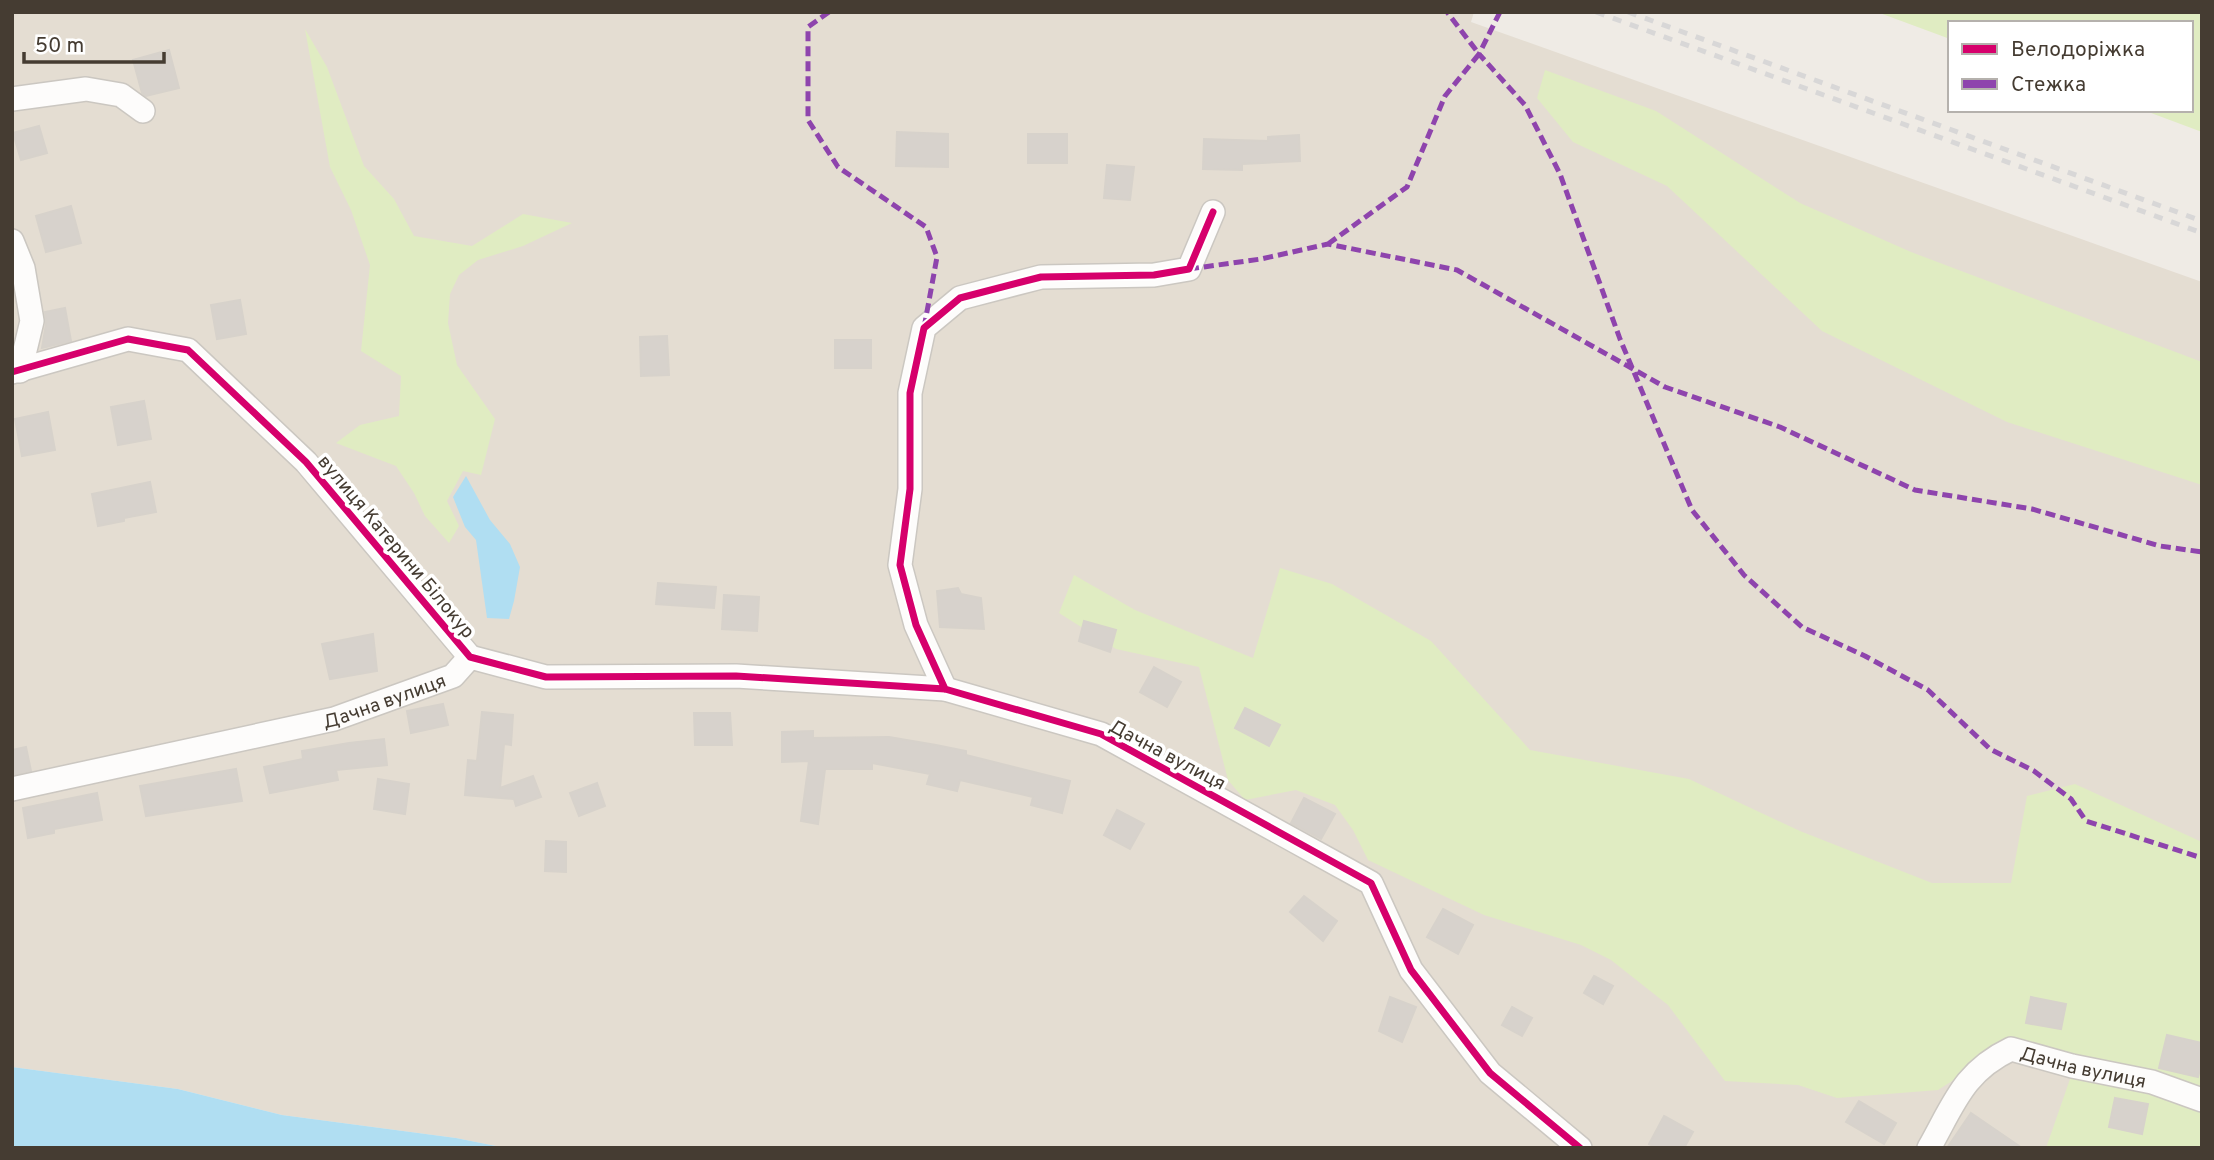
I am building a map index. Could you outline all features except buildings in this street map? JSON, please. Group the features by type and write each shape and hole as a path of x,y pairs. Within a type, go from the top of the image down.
{"street":[{"path":"12,99 86,89 121,95 143,111"},
{"path":"946,689 916,625 900,565 910,489 910,393 924,328 960,298 1041,277 1154,275 1189,269 1213,212"},
{"name":"вулиця Катерини Білокур","path":"12,241 23,268 32,320 16,372"},
{"name":"вулиця Катерини Білокур","path":"16,372 128,339 188,350 306,462 470,657"},
{"name":"Дачна вулиця","path":"12,789 334,719 453,676 470,657 546,677 736,676 946,689 1101,734 1371,883 1411,970 1490,1073 1580,1148"},
{"name":"Дачна вулиця","path":"1929,1148 1968,1080 1990,1059 2011,1049 2072,1066 2152,1082 2202,1100"}],"shaded area":[{"path":"12,12 1474,12 1471,22 2202,282 2202,1148 506,1148 456,1138 282,1115 178,1089 12,1067"}],"green space":[{"path":"1877,12 2202,12 2202,132 2148,112 2193,112 2193,21 1948,21 1948,38"},
{"path":"305,29 327,67 364,166 394,199 414,236 472,246 523,214 572,223 523,246 478,260 459,275 450,294 448,323 457,365 495,419 481,475 463,471 447,501 459,526 449,543 425,516 396,466 336,443 360,425 399,416 401,376 361,351 370,265 351,210 330,167"},
{"path":"1545,70 1656,111 1800,203 1911,252 2202,362 2202,485 2007,422 1822,331 1667,186 1573,142 1537,98"},
{"path":"1280,568 1332,584 1431,641 1530,750 1689,779 1800,831 1932,883 2011,883 2027,796 2075,784 2202,842 2202,1148 2046,1148 2077,1059 1988,1058 1938,1090 1837,1098 1798,1085 1725,1081 1668,1005 1611,960 1581,945 1484,915 1368,860 1353,830 1335,805 1296,790 1245,800 1228,780 1199,667 1116,649 1059,613 1074,575 1135,610 1253,658"}],"water":[{"path":"466,476 490,520 510,544 520,567 509,619 487,618 476,540 465,527 453,497"},
{"path":"12,1067 178,1089 282,1115 456,1138 506,1148 12,1148"}],"railway":[{"path":"1596,12 2202,233"},
{"path":"1628,12 2202,221"}],"marked path":[{"path":"829,12 808,27 808,120 838,167 926,227 937,257 924,328"},
{"path":"1328,244 1407,187 1445,96 1479,54 1447,12"},
{"path":"1500,12 1479,54 1525,105 1560,174 1620,339 1692,510 1744,575 1802,627 1865,656 1928,690 1990,749 2034,771 2071,799 2086,821 2202,858"},
{"path":"1189,269 1261,259 1328,244 1457,270 1665,387 1780,427 1915,490 2032,509 2160,546 2202,552"}],"cycle path":[{"path":"945,689 916,625 900,565 910,489 910,393 924,328 960,298 1041,277 1154,275 1189,269 1213,212"},
{"path":"12,372 128,339 188,350 306,462 470,657 546,677 736,676 945,689 1101,734 1371,883 1411,970 1490,1073 1580,1148"}]}
